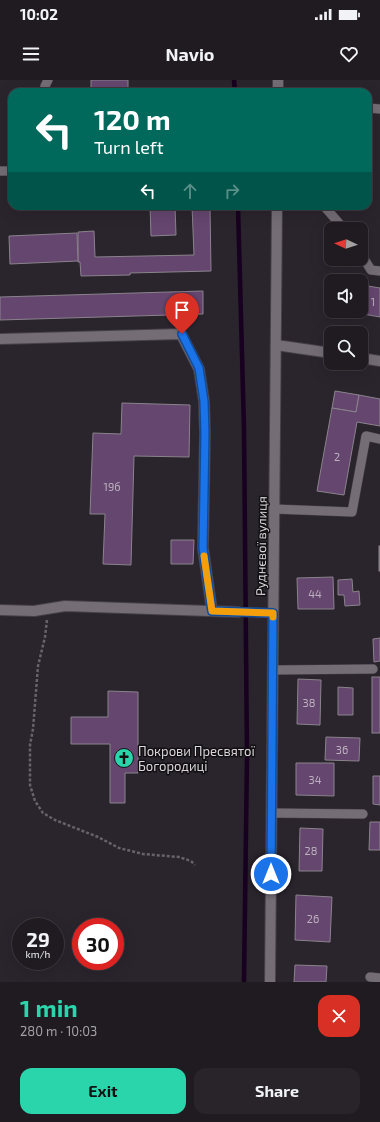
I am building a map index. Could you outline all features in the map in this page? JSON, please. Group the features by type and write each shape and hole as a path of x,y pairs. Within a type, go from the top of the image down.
{"street":[{"name":"Руднєвої вулиця","path":"270,982 277,210"},
{"path":"0,339 182,334 199,368 204,401 205,433 203,548 212,611"},
{"path":"276,345 324,352"},
{"path":"368,359 380,361"},
{"path":"0,610 34,612 65,606 238,612"}],"lane":[{"path":"327,210 338,222"},
{"path":"368,265 371,270 380,271"},
{"path":"274,509 352,512 366,436 380,439"},
{"path":"238,612 273,613"},
{"path":"273,670 373,669"},
{"path":"271,813 364,814"},
{"path":"370,977 380,978"}],"path":[{"path":"49,609 45,637 38,666 33,729 30,745 30,785 35,801 43,813 55,820 98,837 119,848 143,854 179,857 192,861 195,865"}],"building":[{"path":"91,80 128,80 128,88 91,88"},
{"path":"150,210 175,210 176,235 151,236"},
{"path":"192,210 210,210 211,271 81,276 80,262 78,262 78,232 94,231 95,257 194,255"},
{"path":"77,233 78,261 10,264 9,236"},
{"path":"368,286 380,288 380,317 368,315"},
{"path":"203,291 203,314 0,320 0,297"},
{"path":"335,391 359,395 356,412 332,408"},
{"path":"359,395 380,399 380,426 357,422 344,495 317,491 332,408 356,412"},
{"path":"122,403 190,405 189,457 134,456 131,565 103,564 105,514 90,514 93,433 121,434"},
{"path":"171,540 194,540 193,564 171,564"},
{"path":"380,546 380,571 379,571"},
{"path":"333,577 334,609 298,609 297,578"},
{"path":"352,579 353,592 359,591 360,605 345,606 344,595 338,595 338,580"},
{"path":"380,638 380,661 374,662 373,639"},
{"path":"372,677 380,677 380,733 372,733"},
{"path":"298,679 321,680 320,725 297,724"},
{"path":"338,687 353,688 353,715 338,715"},
{"name":"Покрови Пресвятої Богородиці","path":"108,691 138,692 138,773 125,773 125,803 110,803 110,744 71,744 71,717 108,717"},
{"path":"326,737 360,738 359,761 325,760"},
{"path":"296,763 334,763 334,796 296,795"},
{"path":"373,776 380,776 380,805 373,804"},
{"path":"370,822 380,822 380,850 369,850"},
{"path":"300,828 323,829 322,871 299,871"},
{"path":"296,895 332,897 330,942 295,940"},
{"path":"295,965 327,966 326,982 294,982"}],"waterway":[{"path":"234,80 235,88"},
{"path":"238,210 244,429 247,756 244,982"}],"slow traffic":[{"path":"204,556 212,611 273,613 273,617"}],"place":[{"name":"Покрови Пресвятої Богородиці","path":"124,758"}],"route":[{"path":"182,334 199,368 204,401 205,433 203,548 212,611 273,613 271,874"}]}
